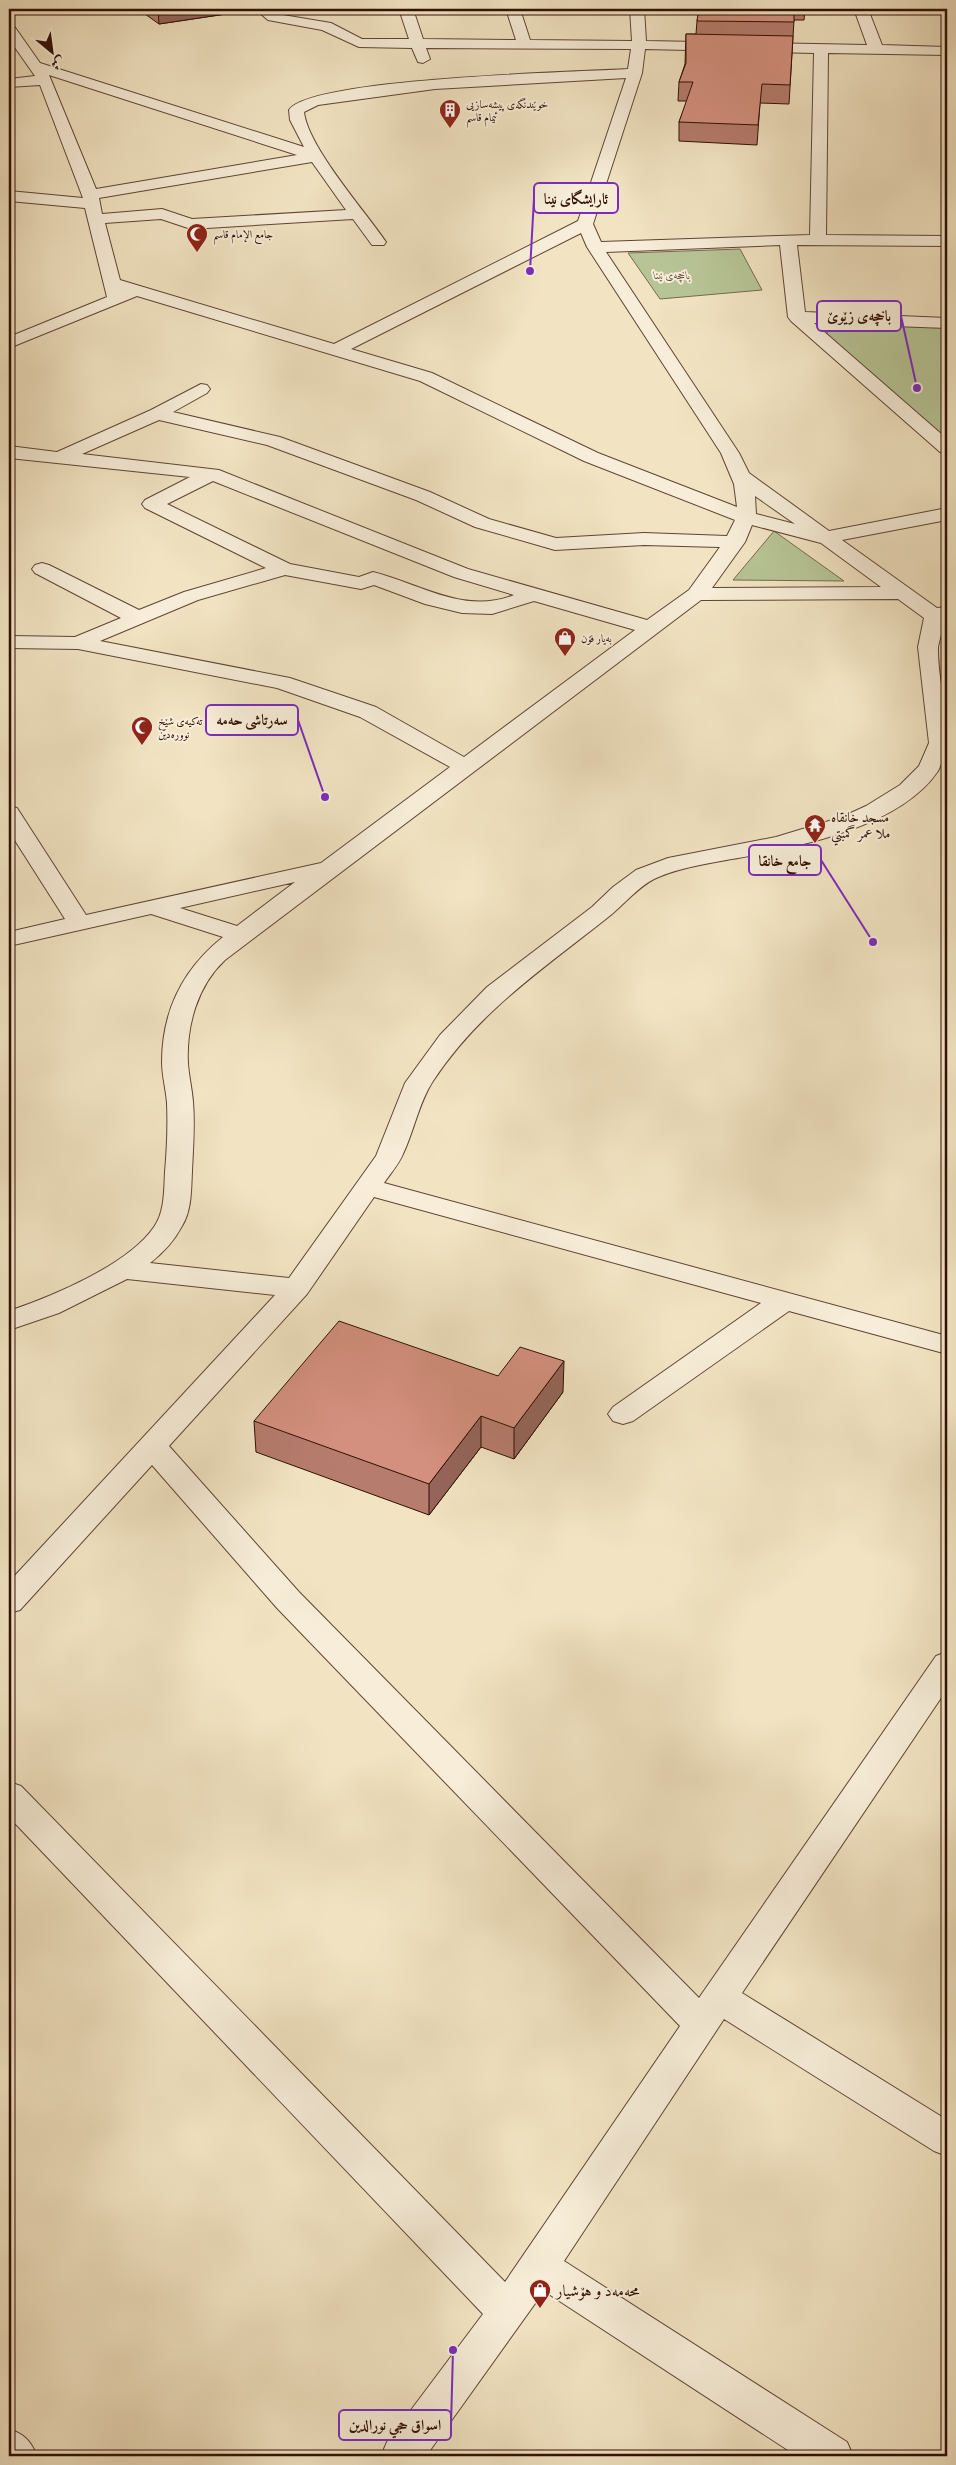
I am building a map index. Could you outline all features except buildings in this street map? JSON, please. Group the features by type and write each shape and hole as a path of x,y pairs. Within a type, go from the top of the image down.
{"street":[{"path":"262,9 273,17 326,26 359,43 639,45 947,51"},
{"path":"406,9 431,84"},
{"path":"514,9 524,44"},
{"path":"9,1321 52,1305 121,1270 144,1255 158,1242 169,1226 178,1190 181,1140 180,1100 175,1062 176,1038 182,1011 189,992 208,964 240,934 696,594 735,542 746,516 748,501 742,477 714,426 594,247 585,224 635,73 639,45 637,9"},
{"path":"862,9 876,49"},
{"path":"9,28 45,80 93,206 114,291"},
{"path":"818,240 821,48"},
{"path":"36,66 316,156"},
{"path":"378,242 316,156 296,121 296,110 301,106 325,99 431,84 635,73"},
{"path":"9,83 45,80"},
{"path":"93,206 316,156"},
{"path":"9,196 162,214 190,224 358,214"},
{"path":"336,350 585,224"},
{"path":"788,240 797,317 947,448"},
{"path":"594,247 788,240 947,241"},
{"path":"9,343 114,291 136,290 426,377 591,457 746,516 823,538 947,514"},
{"path":"797,317 947,323"},
{"path":"60,457 158,414 201,388"},
{"path":"158,414 274,440 423,496 482,523 555,544 644,539 735,542"},
{"path":"9,452 212,474 460,573 535,593 651,628"},
{"path":"212,474 152,504 284,569 361,583 373,578 463,608 491,608 509,604 535,593"},
{"path":"9,1602 297,1288 389,1156 418,1083 449,1040 496,992 600,912 632,883 650,872 676,863 802,838 858,818 908,790 928,769 943,743 928,647 943,617 901,593 823,538 742,477"},
{"path":"42,569 140,619"},
{"path":"78,642 140,619 191,596 284,569"},
{"path":"696,594 901,593"},
{"path":"9,642 78,642 282,683 368,712 464,766"},
{"path":"9,813 79,923"},
{"path":"9,939 328,868"},
{"path":"152,907 240,934"},
{"path":"368,1187 947,1345"},
{"path":"121,1270 297,1288"},
{"path":"623,1414 784,1300"},
{"path":"152,1446 288,1600 710,2010 947,2140"},
{"path":"402,2456 508,2312 710,2010 947,1664"},
{"path":"9,1795 508,2312"},
{"path":"539,2266 832,2456"},
{"path":"9,2448 16,2456"}],"green space":[{"name":"باخچەی نینا","path":"740,249 762,290 660,299 628,253"},
{"path":"854,324 947,326 947,440 828,336 827,332"},
{"path":"774,531 844,581 733,580"}],"place":[{"name":"خوێندنگەی پیشەسازیی ئیمام قاسم","path":"450,129"},
{"name":"جامع الإمام قاسم","path":"197,253"},
{"name":"ئارایشگای نینا","path":"530,271"},
{"name":"باخچەی زێوێ","path":"917,388"},
{"name":"بەیار فۆن","path":"565,657"},
{"name":"تەکیەی شێخ نوورەدین","path":"142,746"},
{"name":"سەرتاشی حەمە","path":"325,797"},
{"name":"مسجد خانقاه ملا عمر گمبتي","path":"815,844"},
{"name":"جامع خانقا","path":"873,942"},
{"name":"محەمەد و هۆشیار","path":"540,2309"},
{"name":"اسواق حجي نورالدين","path":"453,2350"}]}
